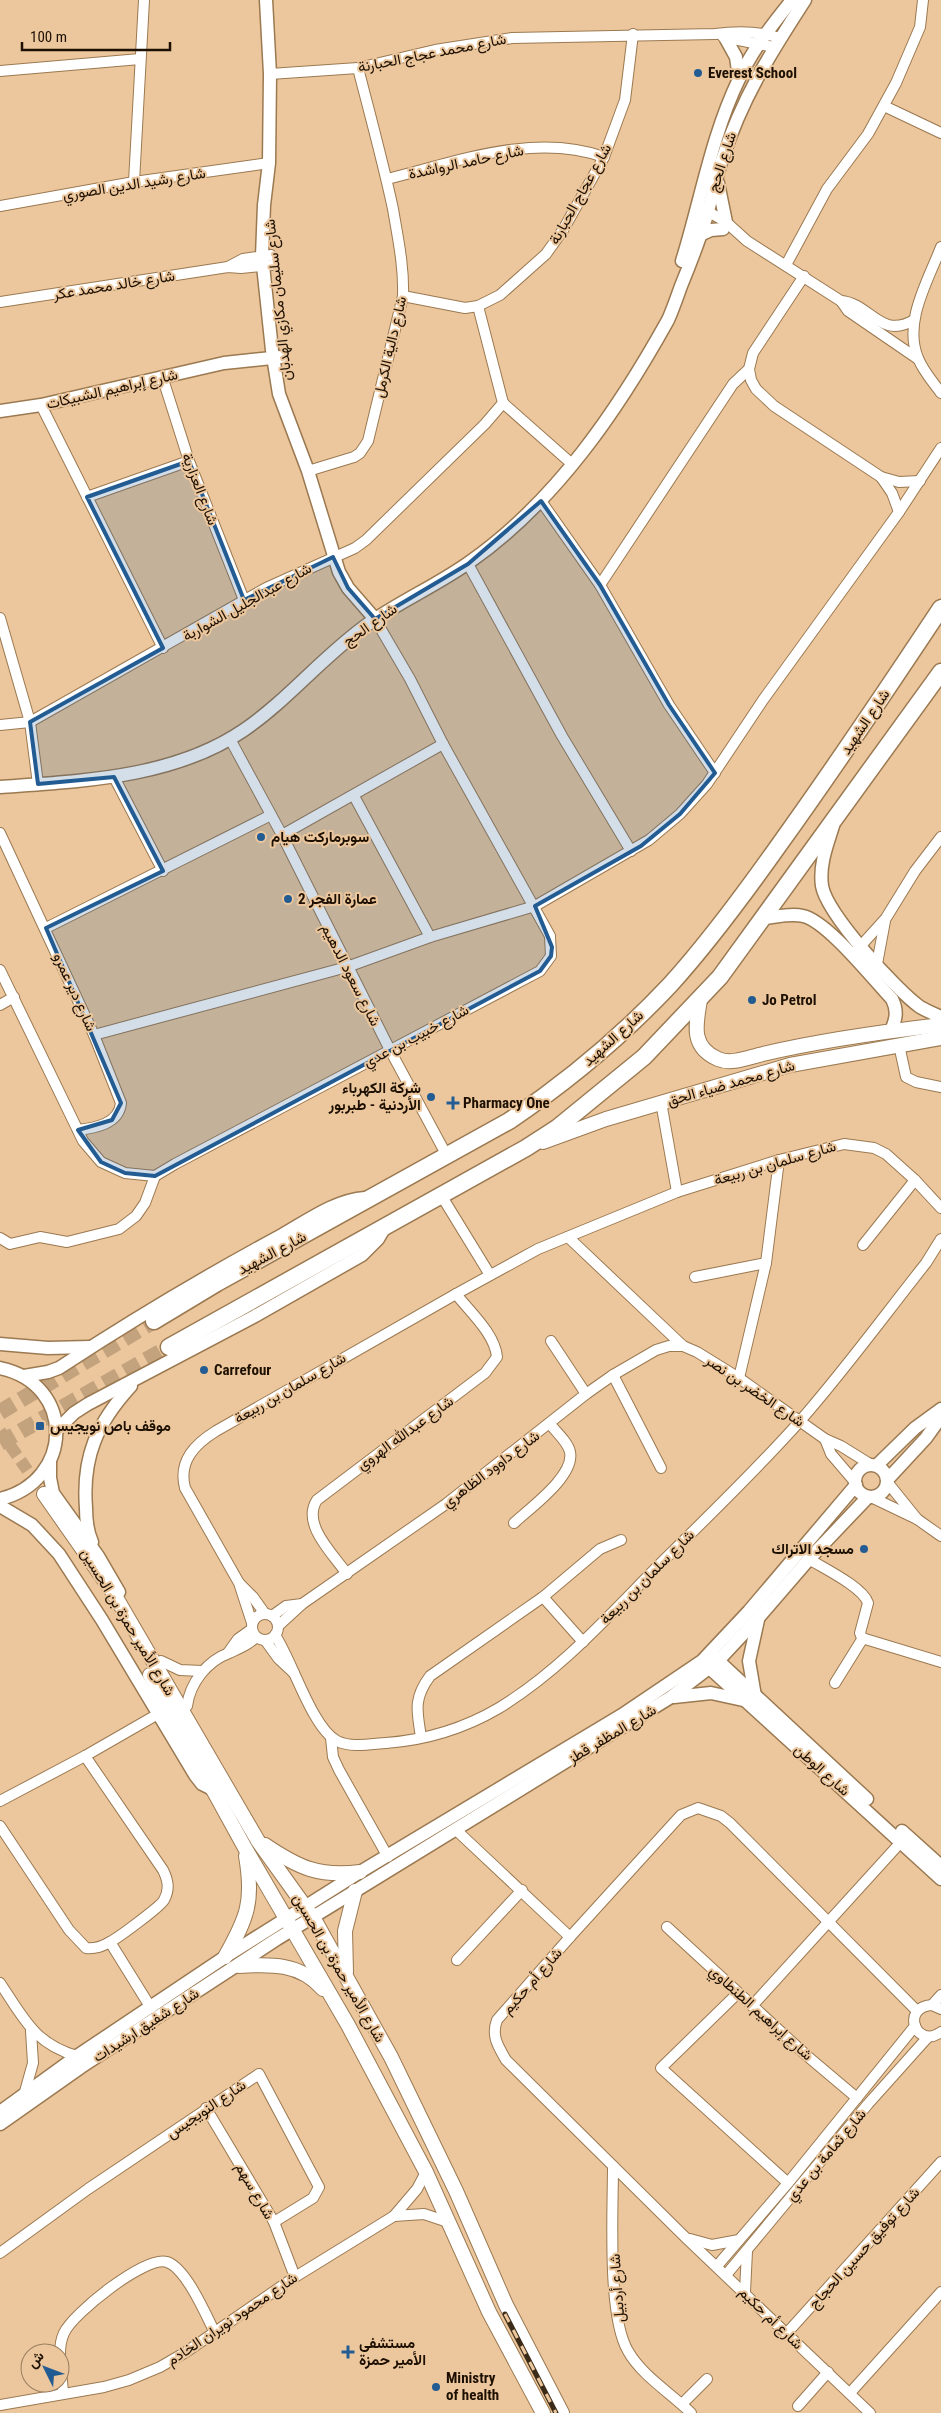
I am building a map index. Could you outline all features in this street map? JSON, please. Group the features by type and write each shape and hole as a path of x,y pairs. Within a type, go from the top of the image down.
{"highway":[{"name":"شارع الشهيد","path":"154,1321 217,1283 447,1156 537,1102 626,1029 670,985 702,948 750,885 830,774 941,608"},
{"name":"شارع الشهيد","path":"169,1346 526,1148 557,1128 644,1057 700,1000 741,951 941,672"}],"main road":[{"name":"شارع محمد ضياء الحق","path":"700,1000 695,1027 697,1037 710,1054 729,1062 788,1048 941,1025"},
{"name":"شارع محمد ضياء الحق","path":"526,1148 661,1102 790,1065 941,1038"},
{"path":"788,1048 790,1065"},
{"name":"شارع الأمير حمزة بن الحسين","path":"41,1496 114,1594 217,1785 245,1848 336,2005 426,2172 489,2312 543,2413"},
{"name":"شارع الأمير حمزة بن الحسين","path":"217,1785 310,1913 346,1978 408,2093 456,2191 506,2305 562,2413"},
{"path":"258,1841 282,1857 309,1869 337,1875 360,1872"},
{"path":"225,1957 243,1926 250,1900 250,1878 245,1848"},
{"path":"346,1978 344,1960 345,1931 355,1891"},
{"path":"239,1966 281,1964 289,1967 318,1984 336,2005"}],"street":[{"path":"134,182 144,0"},
{"name":"شارع سليمان مكازي الهدبان","path":"266,0 270,74 269,163 266,191 267,260 276,353 287,392 286,408 308,470 333,557 348,588 375,619"},
{"name":"شارع الحج","path":"0,786 114,777 177,762 230,739 281,702 325,658 375,619 468,564 495,543 541,501 572,464 612,410 669,317 700,235 702,213 717,135 739,78 762,39 792,0"},
{"name":"شارع الحج","path":"659,332 743,103 777,42 805,0"},
{"path":"786,265 827,189 868,134 884,106 916,36 922,18 923,0"},
{"name":"شارع محمد عجاج الحبارنة","path":"270,74 358,68 435,50 512,38 633,34 721,36 731,32 777,42"},
{"name":"شارع عجاج الحبارنة","path":"403,296 465,308 478,306 500,295 546,254 604,158 624,100 633,34"},
{"path":"721,36 736,57 739,78"},
{"path":"0,71 140,59"},
{"name":"شارع دالية الكرمل","path":"308,470 354,457 360,453 368,441 403,296 404,274 387,179 358,68"},
{"path":"884,106 941,133"},
{"name":"شارع حامد الرواشدة","path":"387,179 513,149 571,148 604,158"},
{"name":"شارع رشيد الدين الصوري","path":"0,206 134,182 269,163"},
{"path":"717,176 724,225"},
{"path":"702,213 724,225 841,301 848,311 918,359 941,393"},
{"path":"700,235 724,225"},
{"path":"918,359 913,336 914,320 941,247"},
{"name":"شارع خالد محمد عكر","path":"0,302 228,267 243,259 267,260"},
{"path":"804,276 752,354 749,369 756,389 768,401 881,477 899,482 920,481"},
{"path":"841,301 850,303 887,325 904,325 914,320"},
{"path":"478,306 503,403 572,464"},
{"name":"شارع إبراهيم الشبيكات","path":"0,411 41,405 162,376 276,353"},
{"path":"600,585 733,384 749,369"},
{"name":"شارع العزارية","path":"162,376 189,461 244,600"},
{"name":"شارع عبدالجليل الشواربة","path":"0,725 30,722 244,600 289,576 356,548 485,424 503,403"},
{"path":"41,405 162,648"},
{"path":"94,1035 347,967 430,937 534,906 649,840 676,818 699,794 715,773 763,700 899,512 941,448"},
{"path":"87,496 189,461"},
{"path":"881,477 892,493 899,512"},
{"path":"541,501 600,585 669,705 715,773"},
{"path":"468,564 562,736 631,851"},
{"path":"0,618 30,722 38,784"},
{"name":"شارع خبيب بن عدي","path":"155,1176 540,971 551,956 550,936 444,744 410,678 375,619"},
{"name":"شارع سعود الدهيم","path":"230,739 282,835 347,967 447,1156"},
{"path":"282,835 444,744"},
{"path":"114,777 163,871"},
{"path":"354,796 430,937"},
{"path":"46,928 271,816"},
{"path":"836,818 822,862 823,887 826,899 834,912 896,987 921,1008 941,1017"},
{"name":"شارع دير عمرو","path":"0,833 46,928 94,1035 121,1103 121,1108 112,1120 101,1125 78,1130"},
{"path":"852,956 886,918 915,871 941,837"},
{"path":"764,918 791,914 812,919 822,925 892,999 896,1007 897,1016 891,1031"},
{"path":"877,964 886,918"},
{"path":"0,970 91,1153 106,1166 125,1173 155,1176 145,1203 136,1216 118,1229 67,1242 40,1237 10,1244 0,1238"},
{"path":"0,1005 14,997"},
{"path":"900,1045 906,1077 916,1082 941,1087"},
{"path":"661,1102 677,1192"},
{"name":"شارع سلمان بن ربيعة","path":"294,1673 278,1658 256,1632 239,1583 185,1488 182,1477 191,1451 200,1440 538,1249 677,1192 779,1160 844,1144 864,1145 881,1150 915,1180 941,1208"},
{"path":"739,1378 766,1263 779,1160"},
{"path":"863,1245 915,1180"},
{"path":"441,1196 490,1275"},
{"path":"24,1376 59,1368 188,1286 340,1204 356,1198 372,1198"},
{"path":"56,1431 79,1409 255,1316 362,1255 378,1239 385,1226"},
{"path":"568,1237 683,1346"},
{"name":"شارع سلمان بن ربيعة","path":"239,1583 254,1597 277,1630 294,1673 318,1721 331,1738 338,1742 358,1745 421,1737 464,1726 500,1707 540,1679 583,1642 800,1421 926,1264 941,1240"},
{"path":"695,1277 766,1263"},
{"name":"شارع عبدالله الهروي","path":"347,1574 313,1522 312,1508 317,1500 485,1373 497,1357 496,1347 491,1339 456,1294"},
{"path":"551,1341 586,1394"},
{"path":"0,1344 48,1348 90,1348"},
{"name":"شارع داوود الظاهري","path":"302,1604 286,1606 268,1615 257,1616 256,1632 277,1630 302,1604 446,1504 613,1375 656,1350 669,1346 683,1346"},
{"name":"شارع الخضر بن نصر","path":"683,1346 708,1358 739,1378 825,1440 841,1446 873,1465"},
{"path":"0,1368 24,1376 47,1399 55,1420 56,1431 50,1463 50,1478 54,1493 98,1556 187,1706 219,1764 217,1785 202,1784 194,1775 102,1620 59,1554 32,1525 0,1506"},
{"path":"613,1375 661,1468"},
{"path":"98,1556 89,1535 85,1474 97,1432 107,1415 136,1379"},
{"path":"941,1409 910,1432 873,1465 859,1470 855,1484 860,1493 917,1519 941,1536"},
{"path":"870,1497 880,1494 888,1481 926,1438 941,1417"},
{"path":"514,1523 556,1484 569,1466 568,1448 550,1424"},
{"name":"شارع الخضر بن نصر","path":"825,1440 831,1454 855,1484"},
{"path":"0,1499 12,1496 29,1487 43,1474 50,1463"},
{"path":"873,1465 886,1473 888,1481 917,1519"},
{"name":"شارع المظفر قطز","path":"310,1913 360,1872 388,1857 710,1661 855,1484"},
{"name":"شارع المظفر قطز","path":"310,1913 355,1891 671,1697 759,1618 809,1559 870,1497"},
{"path":"421,1737 416,1706 418,1694 430,1676 543,1597 600,1549 621,1540"},
{"path":"809,1559 848,1582 866,1598 868,1602 860,1634 863,1638 941,1662"},
{"path":"543,1597 583,1642"},
{"path":"671,1697 711,1694 749,1698 749,1661 759,1618"},
{"path":"187,1706 192,1689 202,1671 228,1653 238,1639 256,1632"},
{"path":"834,1683 863,1638"},
{"path":"161,1661 180,1670 202,1671"},
{"name":"شارع الوطن","path":"710,1661 941,1878"},
{"name":"شارع الوطن","path":"749,1698 941,1866"},
{"path":"0,1801 85,1756 158,1714"},
{"path":"331,1738 333,1758 388,1857"},
{"path":"0,1826 68,1930 86,1948 95,1949 110,1942 163,1902 168,1891 168,1880 85,1756"},
{"name":"شارع أم حكيم","path":"870,2413 745,2292 686,2238 506,2060 498,2047 494,2030 497,2020 681,1816 698,1808 720,1816 730,1823 830,1922 916,2012"},
{"path":"455,1829 570,1937"},
{"path":"752,2006 901,1842"},
{"path":"457,1960 522,1890"},
{"path":"290,1925 310,1913"},
{"name":"شارع شفيق ارشيدات","path":"0,2124 26,2098 77,2056 225,1957 290,1925"},
{"name":"شارع شفيق ارشيدات","path":"0,2112 26,2098 239,1966 290,1925"},
{"name":"شارع إبراهيم الطنطاوي","path":"668,1927 752,2006 857,2098"},
{"path":"110,1942 151,2008"},
{"path":"0,1982 32,2031 57,2049 77,2056"},
{"path":"738,1993 661,2068 788,2183"},
{"path":"941,1995 937,2007 921,2007 916,2012 914,2026 928,2037 941,2032"},
{"name":"شارع ثمامة بن عدي","path":"717,2266 788,2183 914,2026"},
{"path":"26,2098 33,2063 32,2031"},
{"name":"شارع ثمامة بن عدي","path":"726,2275 868,2104 928,2037"},
{"name":"شارع النويجيس","path":"0,2253 206,2108 260,2074 319,2187 313,2198 274,2222"},
{"name":"شارع سهم","path":"206,2108 274,2222 295,2277"},
{"name":"شارع توفيق حسين الحجاج","path":"787,2333 941,2162"},
{"name":"شارع أردبيل","path":"613,2166 615,2293 620,2331 628,2352 643,2369 691,2413"},
{"name":"شارع محمود نويران الخادم","path":"70,2392 104,2387 144,2375 186,2352 295,2277 394,2216 417,2189 426,2172"},
{"name":"شارع محمود نويران الخادم","path":"394,2216 424,2214 448,2222"},
{"path":"686,2238 712,2245 740,2239"},
{"path":"745,2292 747,2251"},
{"path":"60,2343 64,2332 73,2320 103,2295 136,2270 152,2262 167,2261 178,2269 215,2333"},
{"path":"850,2392 941,2292"},
{"path":"798,2406 828,2372"},
{"path":"682,2404 707,2379"},
{"name":"شارع محمود نويران الخادم","path":"0,2405 63,2393"}],"highlighted area":[{"path":"189,461 244,600 333,557 348,588 375,619 468,564 541,501 600,585 669,705 715,773 680,814 641,846 535,906 552,947 551,956 540,971 155,1176 125,1173 101,1162 78,1130 112,1120 121,1103 46,928 163,871 114,777 38,784 30,722 163,648 87,497"}],"tunnel":[{"path":"0,1412 154,1321"},
{"path":"0,1443 169,1347"},
{"path":"0,1431 44,1494"}],"railway":[{"path":"505,2314 556,2413"}],"place":[{"name":"Everest School","path":"698,73"},
{"name":"سوبرماركت هيام","path":"261,837"},
{"name":"عمارة الفجر 2","path":"288,899"},
{"name":"Jo Petrol","path":"752,1000"},
{"name":"شركة الكهرباء الأردنية - طبربور","path":"431,1097"},
{"name":"Pharmacy One","path":"453,1103"},
{"name":"Carrefour","path":"204,1370"},
{"name":"موقف باص نويجيس","path":"40,1426"},
{"name":"مسجد الاتراك","path":"864,1549"},
{"name":"مستشفى الأمير حمزة","path":"348,2352"},
{"name":"Ministry of health","path":"436,2387"}]}
